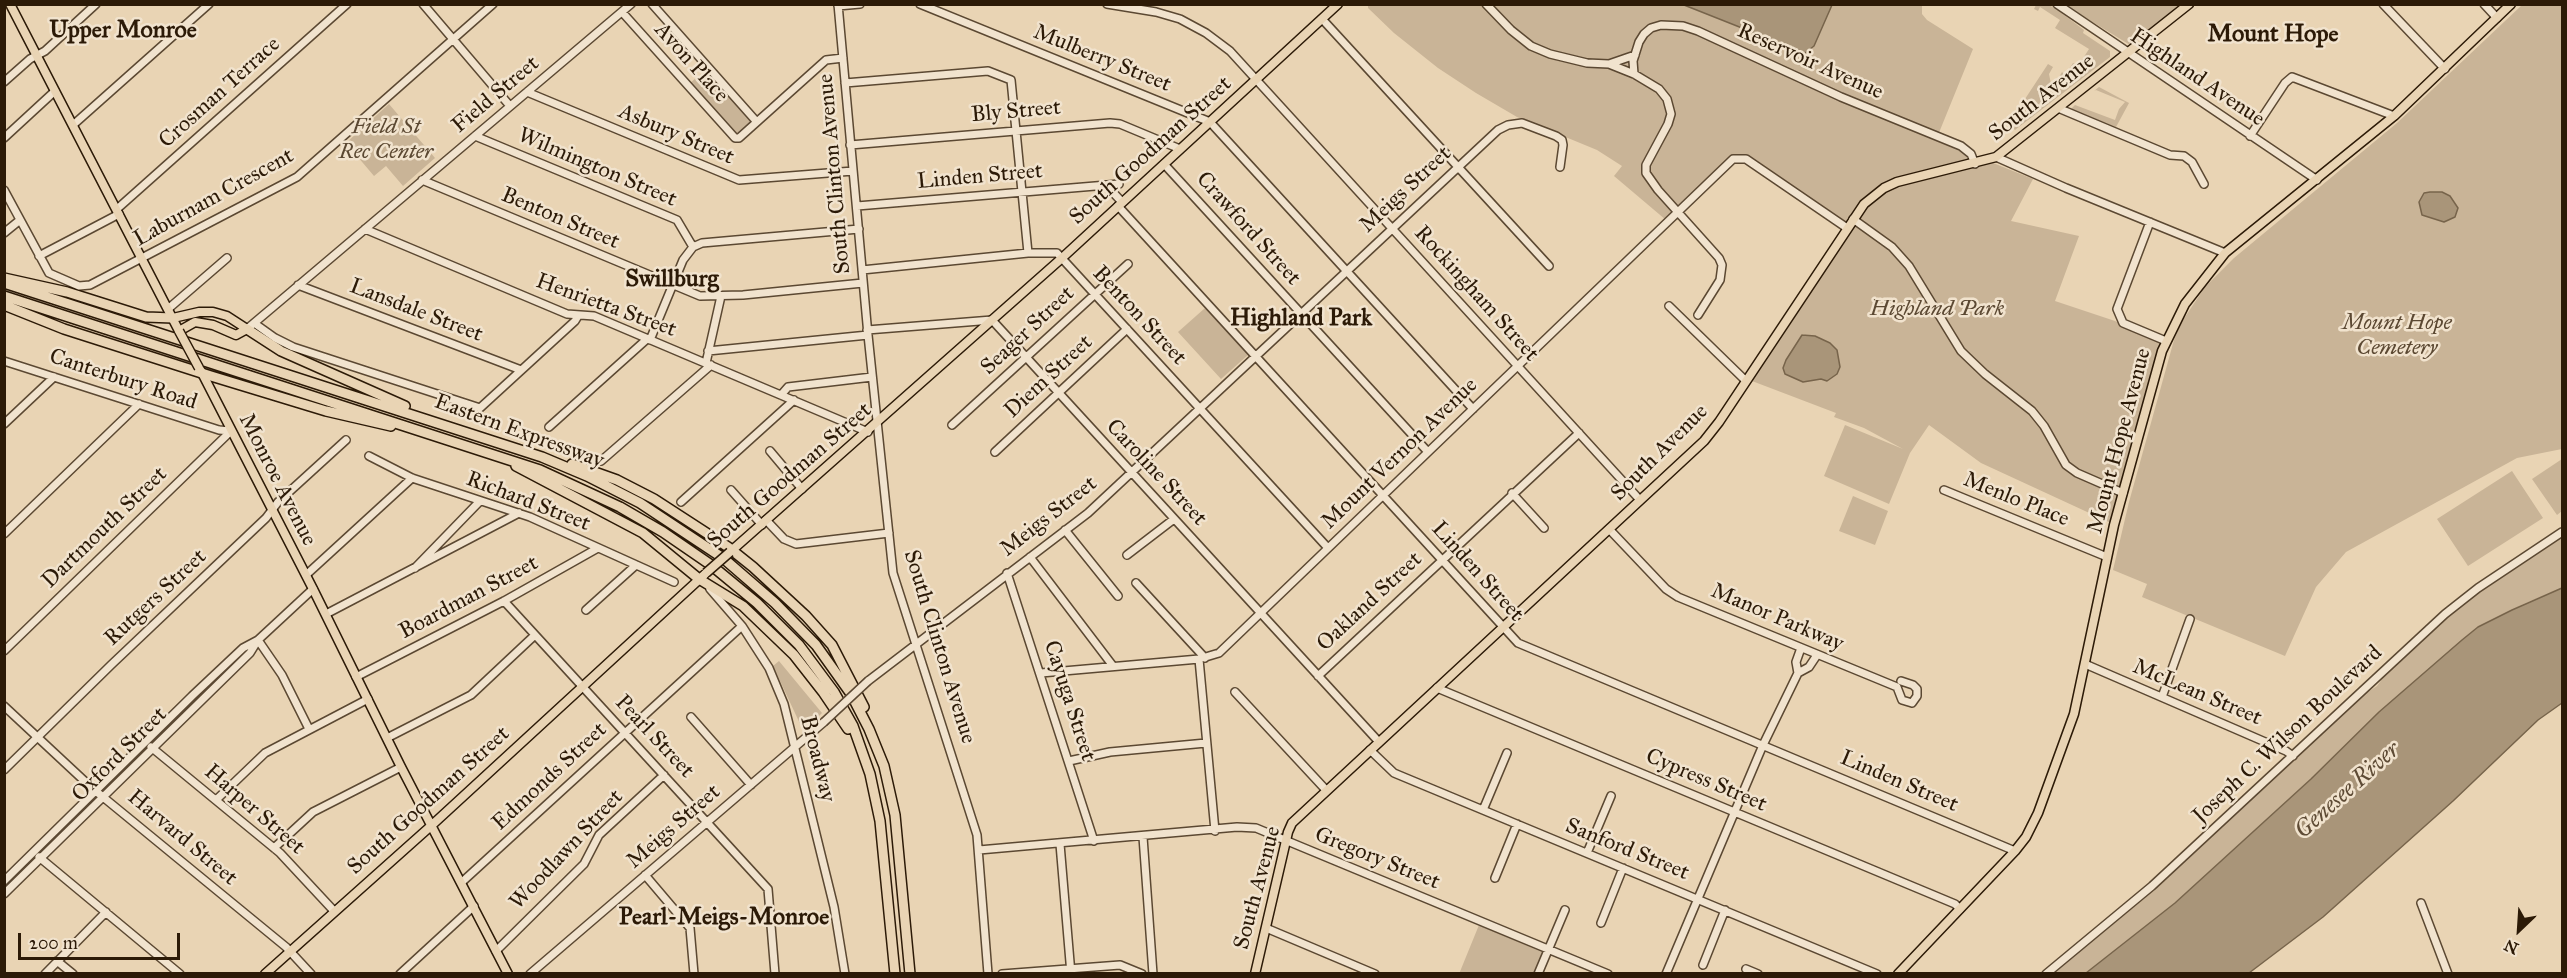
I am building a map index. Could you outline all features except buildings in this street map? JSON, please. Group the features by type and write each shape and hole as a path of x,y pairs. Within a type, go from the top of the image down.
{"highway":[{"path":"4,278 62,291 146,317 170,313"},
{"name":"Eastern Expressway","path":"4,283 514,447 579,472 640,503 707,546 753,583 797,624 834,669 860,711 884,766 896,825 910,974"},
{"name":"Eastern Expressway","path":"4,297 484,450 558,477 612,502 688,548 735,584 779,624 818,668 849,717 867,764 882,831 895,974"},
{"path":"4,305 64,329 332,412 446,438"},
{"path":"250,326 281,351 448,425"},
{"path":"514,447 581,466 632,487 671,509 731,551 792,602 835,649 865,709 884,766"},
{"path":"484,450 643,533 743,606 790,652 838,713 867,764"}],"main road":[{"name":"Monroe Avenue","path":"10,4 201,370 508,974"},
{"name":"South Avenue","path":"1255,974 1293,823 1710,434 1853,219 1873,195 1897,182 1996,157 2189,4"},
{"name":"Mount Hope Avenue","path":"1898,974 2015,851 2031,829 2060,757 2074,714 2123,493 2166,340 2185,304 2225,253 2394,116 2511,4"},
{"name":"South Goodman Street","path":"265,974 432,825 703,576 1062,258 1323,20 1335,5"},
{"path":"170,313 213,312 250,326 241,334 234,334 210,324 195,322 179,330"}],"street":[{"path":"73,125 209,4"},
{"name":"Crosman Terrace","path":"39,256 118,212 347,4"},
{"path":"423,4 510,106"},
{"name":"Laburnam Crescent","path":"39,256 46,269 55,277 84,287 118,272 297,177 493,4"},
{"name":"Field Street","path":"250,326 631,4"},
{"path":"652,4 756,121 826,60 843,58"},
{"path":"838,5 860,4"},
{"name":"Mulberry Street","path":"920,4 1210,122 1345,272 1473,409"},
{"name":"Rockingham Street","path":"1107,4 1156,12 1188,23 1223,45 1640,500"},
{"path":"1486,4 1511,30 1531,46 1570,59 1609,64 1634,74 1659,89 1667,99 1670,107 1668,124 1646,165 1646,173 1678,213 1715,252 1722,265 1717,287 1698,315"},
{"name":"Highland Avenue","path":"2056,4 2317,180"},
{"path":"2383,4 2445,69"},
{"path":"2484,4 2497,18"},
{"name":"South Clinton Avenue","path":"838,5 867,333 893,573 970,811 979,850 988,974"},
{"path":"4,82 93,6"},
{"name":"Avon Place","path":"622,12 735,138 739,138 756,121"},
{"path":"1323,20 1550,266"},
{"name":"Reservoir Avenue","path":"1634,74 1635,55 1644,34 1656,26 1671,24 1698,31 1842,97 1961,146 1971,154 1975,164"},
{"path":"1609,64 1635,55"},
{"path":"845,83 988,71 1011,80 1028,253"},
{"path":"2250,136 2285,83 2292,77 2394,116"},
{"path":"4,138 55,91"},
{"name":"Asbury Street","path":"527,92 739,180 853,171"},
{"path":"2058,108 2170,155 2184,156 2192,162 2204,184"},
{"name":"Bly Street","path":"850,145 1114,123 1180,150"},
{"name":"Meigs Street","path":"530,974 796,747 868,681 916,642 1088,513 1498,130 1508,125 1522,123 1544,129 1562,140 1560,167"},
{"name":"Wilmington Street","path":"475,136 674,219 682,224 693,247"},
{"path":"1996,157 2225,253"},
{"name":"Mount Vernon Avenue","path":"1041,673 1202,659 1219,653 1731,161 1737,158 1746,159 1847,228"},
{"name":"Crawford Street","path":"1164,164 1428,452"},
{"name":"Benton Street","path":"422,180 700,296 863,283"},
{"name":"Linden Street","path":"856,206 1119,184"},
{"name":"Linden Street","path":"1106,185 1120,204 1256,356 1518,643 2015,851"},
{"path":"4,190 39,256"},
{"path":"1853,219 1892,247 1909,266 1961,351 1985,374 2032,411 2049,432 2066,465 2077,473 2123,493"},
{"path":"4,233 20,220"},
{"path":"2150,222 2117,309 2123,323 2166,340"},
{"name":"Henrietta Street","path":"365,229 567,314 594,316 868,432"},
{"path":"549,427 649,339 683,260 693,247 702,243 859,229"},
{"name":"Benton Street","path":"862,270 1054,252 1328,548"},
{"path":"170,313 227,258"},
{"name":"Seager Street","path":"952,425 1128,264"},
{"name":"Lansdale Street","path":"298,285 521,370"},
{"path":"601,461 709,364 708,351 721,296"},
{"path":"1669,306 1746,381"},
{"path":"250,326 293,347 480,408 578,316"},
{"path":"708,351 992,320"},
{"name":"Caroline Street","path":"992,320 1379,742"},
{"name":"Diem Street","path":"995,452 1127,329"},
{"name":"Canterbury Road","path":"4,362 219,430 231,431"},
{"path":"4,424 54,377"},
{"path":"781,395 788,387 872,377"},
{"path":"681,502 794,400"},
{"path":"4,534 139,404"},
{"name":"Dartmouth Street","path":"4,651 231,431"},
{"name":"Oakland Street","path":"1318,676 1579,433"},
{"name":"Rutgers Street","path":"4,770 272,511 278,502 346,440"},
{"path":"770,451 802,489"},
{"name":"Richard Street","path":"369,456 412,478 519,513 674,582"},
{"path":"306,575 412,478"},
{"path":"731,490 764,523 791,543 889,533"},
{"name":"Menlo Place","path":"1944,490 2107,557"},
{"path":"1512,493 1544,528"},
{"path":"415,568 480,501"},
{"path":"326,614 519,513"},
{"path":"1127,555 1174,519"},
{"name":"Manor Parkway","path":"1609,529 1671,593 1897,687 1902,700 1912,703 1917,696 1917,689 1901,681"},
{"path":"1065,530 1118,596"},
{"name":"Joseph C. Wilson Boulevard","path":"2046,974 2152,886 2462,600 2562,532"},
{"name":"Boardman Street","path":"356,676 504,601 598,548"},
{"path":"1030,557 1113,666"},
{"path":"586,610 636,565"},
{"name":"Cayuga Street","path":"1007,573 1094,841"},
{"name":"Broadway","path":"703,576 742,626 769,668 784,704 834,907 845,974"},
{"path":"1136,583 1202,659 1206,743 1215,831"},
{"name":"Oxford Street","path":"4,881 243,648 258,640 313,589"},
{"name":"Pearl Street","path":"504,601 768,889 775,974"},
{"path":"2162,697 2190,620"},
{"name":"Edmonds Street","path":"462,882 742,626"},
{"path":"387,738 471,695 535,635"},
{"path":"258,640 282,675 309,729"},
{"name":"Oxford Street","path":"4,894 250,654 258,640"},
{"path":"1798,673 1796,662 1801,648"},
{"path":"1666,974 1763,745 1798,673 1809,667 1817,655"},
{"name":"McLean Street","path":"2085,664 2293,756"},
{"name":"Cypress Street","path":"1437,688 1954,904 1960,909"},
{"path":"1235,692 1326,790"},
{"path":"216,800 265,753 368,699"},
{"name":"Harvard Street","path":"4,705 45,741 95,791 290,951 311,974"},
{"path":"691,717 751,785"},
{"name":"Harper Street","path":"145,742 274,848 334,912"},
{"path":"1069,760 1110,752 1206,743"},
{"name":"Sanford Street","path":"1370,750 1394,773 1877,974"},
{"path":"1483,810 1507,753"},
{"path":"274,848 313,812 401,767"},
{"name":"Woodlawn Street","path":"496,951 584,864 599,835 664,775"},
{"path":"1587,853 1611,796"},
{"path":"1495,878 1517,824"},
{"name":"Gregory Street","path":"979,850 1256,828 1608,974"},
{"path":"1143,837 1153,974"},
{"path":"1060,844 1071,970"},
{"path":"33,852 180,974"},
{"path":"1601,923 1623,868"},
{"path":"645,875 690,928 694,974"},
{"path":"2421,903 2448,974"},
{"path":"400,974 474,906"},
{"path":"1538,974 1565,910"},
{"path":"1703,965 1725,910"},
{"path":"45,974 106,912"},
{"path":"1266,928 1375,974"},
{"path":"57,961 73,974"},
{"path":"1002,974 1120,965 1142,974"},
{"path":"1746,969 1758,974"}],"green space":[{"name":"Highland Park","path":"1368,5 1922,5 1922,14 1927,20 1973,49 1936,140 2033,179 2011,221 2079,236 2055,301 2115,321 2161,343 2111,523 1981,463 1929,425 1910,453 1889,504 1824,476 1845,425 1903,449 1864,428 1834,417 1836,413 1752,381 1853,228 1747,157 1739,155 1732,156 1666,220 1614,176 1622,166 1597,150 1517,117 1476,93 1438,68 1394,33 1368,8"},
{"path":"2036,5 2049,5 2059,11 2084,30 2083,33 2110,51 2110,57 2015,130 2008,123 2016,114 2021,116 2029,103 2025,99 2048,64 2053,67 2049,74 2052,89 2062,72 2065,75 2073,63 2078,66 2089,49 2055,28 2060,20 2040,7 2038,11 2034,9"},
{"path":"2065,5 2182,5 2130,45"},
{"name":"Mount Hope Cemetery","path":"2522,5 2562,5 2562,449 2517,458 2346,552 2316,587 2285,656 2142,597 2147,584 2113,570 2129,502 2174,340 2181,323 2205,287 2234,258 2397,123"},
{"path":"707,69 752,120 736,134 690,83"},
{"path":"2099,87 2129,103 2116,127 2071,109 2075,105 2115,120 2119,109 2125,102 2094,91"},
{"name":"Field St Rec Center","path":"389,104 435,158 403,186 386,166 374,176 346,143"},
{"path":"1205,308 1248,355 1221,379 1178,332"},
{"path":"2562,459 2562,511 2557,515 2532,479"},
{"path":"2512,471 2543,518 2468,566 2437,519"},
{"path":"1853,496 1888,511 1875,545 1839,531"},
{"path":"2562,536 2562,588 2478,627 2379,712 2311,779 2175,903 2086,973 2052,974 2144,899 2365,694 2377,686 2384,676 2449,615 2480,591"},
{"path":"779,661 822,713 802,728 773,666"},
{"path":"1479,925 1544,953 1536,973 1459,974"}],"water":[{"path":"1684,5 1832,5 1814,46 1805,53"},
{"path":"2442,192 2450,196 2458,208 2455,217 2444,222 2422,215 2419,202 2424,193"},
{"path":"1802,335 1815,336 1830,343 1837,350 1840,367 1837,374 1827,381 1821,379 1803,382 1785,374 1783,368 1786,360"},
{"name":"Genesee River","path":"2562,588 2562,703 2538,720 2453,801 2323,917 2249,973 2086,973 2175,903 2311,779 2379,712 2478,627"}],"district":[{"name":"Upper Monroe","path":"123,31"},
{"name":"Mount Hope","path":"2273,35"},
{"name":"Swillburg","path":"672,280"},
{"name":"Highland Park","path":"1301,319"},
{"name":"Pearl-Meigs-Monroe","path":"724,918"}]}
